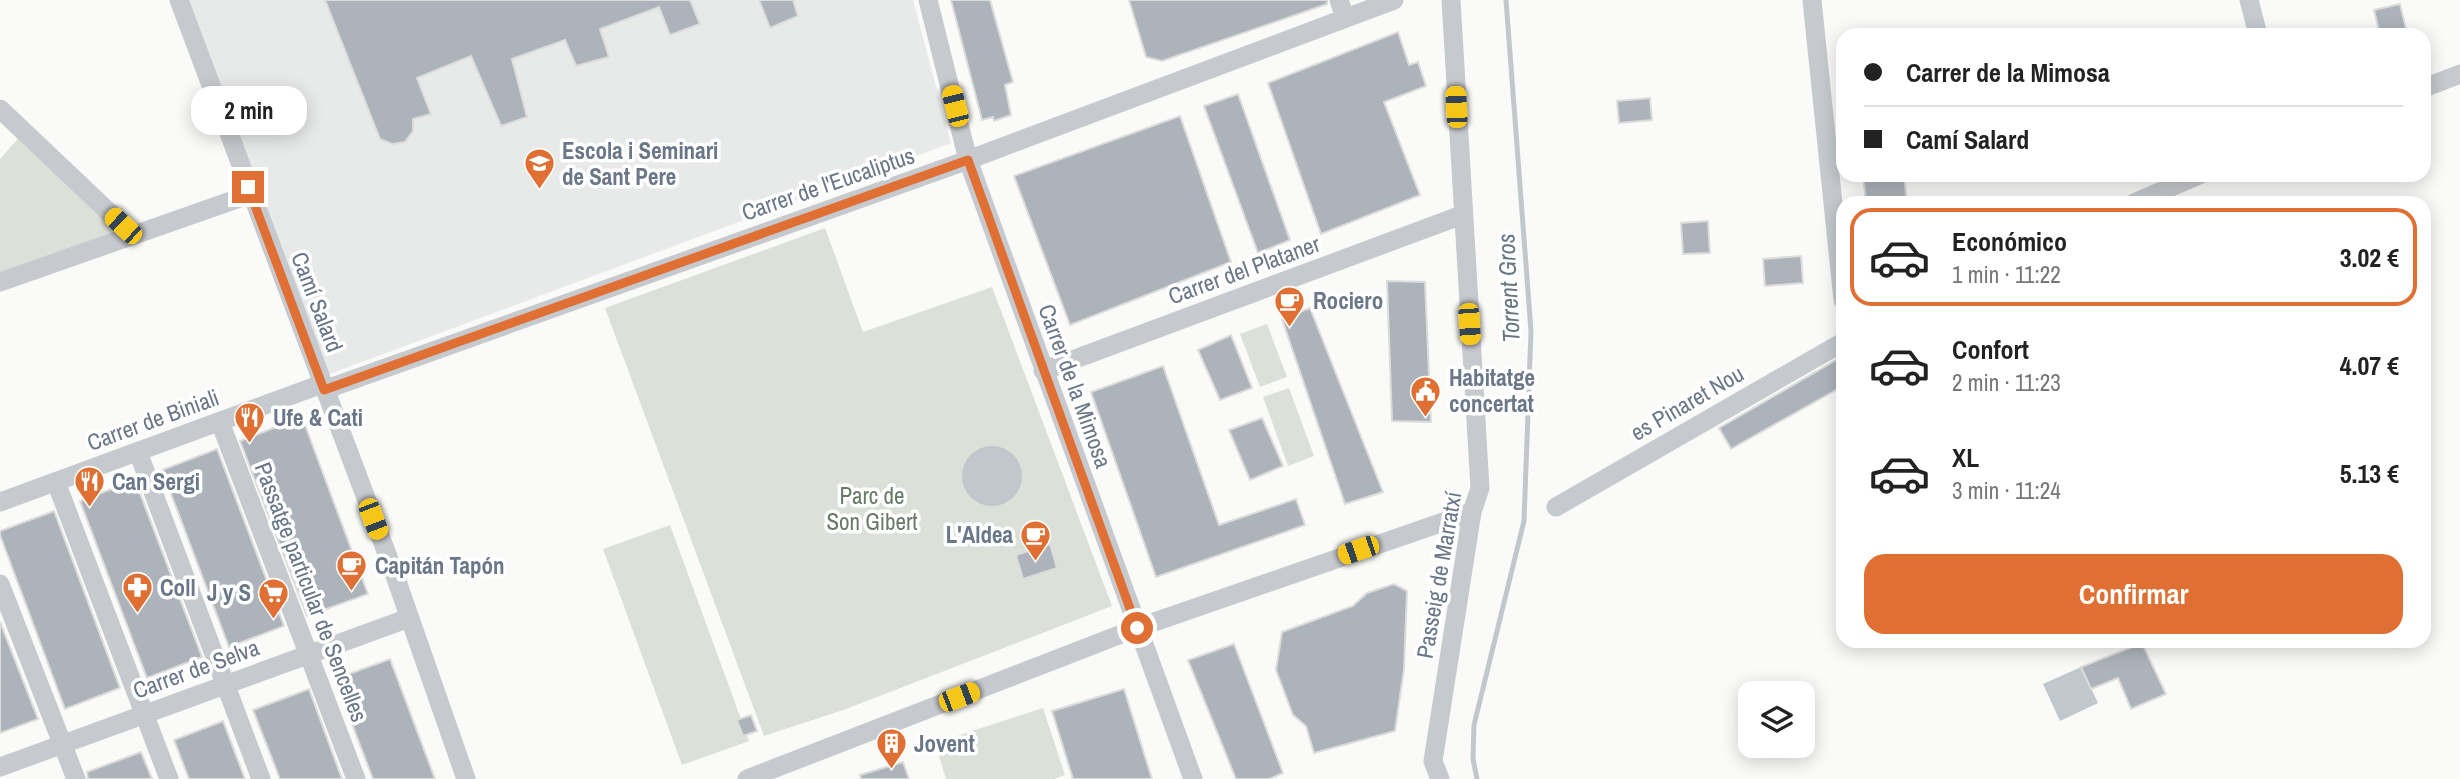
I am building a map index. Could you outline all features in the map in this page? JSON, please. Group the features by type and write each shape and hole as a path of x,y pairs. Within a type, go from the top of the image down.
{"street":[{"name":"Camí Salard","path":"179,0 409,618 466,779"},
{"name":"Carrer de la Mimosa","path":"928,0 968,160 1192,779"},
{"name":"Carrer de l'Eucaliptus","path":"323,387 968,160 1342,9 1394,0"},
{"name":"Passeig de Marratxí","path":"1440,779 1433,761 1472,512 1480,488 1451,0"},
{"path":"1812,0 1836,232"},
{"path":"2249,0 2256,28"},
{"path":"2431,85 2460,74"},
{"path":"0,109 133,235"},
{"path":"2150,196 2183,182"},
{"path":"0,282 251,194"},
{"name":"Carrer del Plataner","path":"1043,371 1462,215"},
{"name":"es Pinaret Nou","path":"1556,507 1836,346"},
{"name":"Carrer de Biniali","path":"0,502 323,387"},
{"name":"Passatge particular de Sencelles","path":"220,422 356,779"},
{"path":"138,452 261,779"},
{"path":"56,482 169,779"},
{"path":"747,779 1137,628 1472,512"},
{"path":"0,584 76,779"},
{"name":"Carrer de Selva","path":"0,767 409,618"}],"shaded area":[{"name":"Escola i Seminari de Sant Pere","path":"189,0 913,0 951,143 327,375"},
{"path":"992,446 1009,451 1017,459 1022,476 1017,493 1009,501 992,506 975,501 967,493 962,476 967,459 975,451"},
{"path":"2081,667 2098,703 2060,721 2043,684"}],"green space":[{"path":"24,132 133,235 0,282 0,159"},
{"name":"Parc de Son Gibert","path":"825,228 863,332 992,287 1112,606 846,709 764,736 605,308"},
{"path":"1267,324 1287,377 1260,387 1240,334"},
{"path":"1289,388 1314,456 1288,466 1263,397"},
{"path":"670,525 749,741 682,765 603,549"},
{"path":"1043,708 1065,775 1054,779 946,779 935,743"}],"building":[{"path":"325,0 690,0 700,24 670,35 659,7 600,29 609,57 576,66 565,40 512,59 527,117 501,126 471,56 417,78 431,114 413,119 413,131 405,142 392,144 380,139"},
{"path":"759,0 793,0 798,16 770,28"},
{"path":"951,0 990,0 1013,82 1005,85 1011,115 994,121 993,117 982,120"},
{"path":"1129,0 1327,0 1327,4 1162,61 1146,57"},
{"path":"2400,4 2406,28 2378,28 2374,10"},
{"path":"1398,32 1409,65 1418,62 1426,86 1384,102 1420,195 1321,234 1268,83"},
{"path":"1238,94 1290,240 1258,253 1204,106"},
{"path":"1650,98 1652,120 1619,123 1617,101"},
{"path":"1180,116 1231,262 1070,325 1014,176"},
{"path":"1864,182 1905,182 1906,196 1865,196"},
{"path":"1708,221 1710,253 1683,254 1681,223"},
{"path":"1801,256 1803,283 1765,286 1763,259"},
{"path":"1387,281 1425,282 1431,422 1392,421"},
{"path":"1310,308 1383,492 1345,504 1282,319"},
{"path":"1231,335 1252,388 1220,400 1198,350"},
{"path":"1836,360 1836,390 1731,449 1719,428"},
{"path":"1163,366 1219,525 1296,499 1305,525 1156,577 1091,392"},
{"path":"302,417 368,594 307,616 240,441"},
{"path":"1262,418 1283,466 1250,480 1229,430"},
{"path":"217,449 284,626 229,647 162,470"},
{"path":"135,480 202,657 147,678 80,501"},
{"path":"54,511 120,688 65,709 0,535 0,531"},
{"name":"L'Aldea","path":"1050,544 1057,568 1023,579 1016,555"},
{"path":"1394,584 1407,591 1404,669 1395,731 1314,753 1306,726 1293,715 1276,670 1282,632 1353,606 1367,593"},
{"path":"0,622 38,719 0,733"},
{"path":"1234,644 1283,773 1269,779 1236,779 1188,660"},
{"path":"2129,648 2144,648 2166,694 2131,709 2118,678 2091,689 2081,667"},
{"path":"390,659 435,779 373,779 335,679"},
{"path":"309,689 342,779 280,779 253,710"},
{"path":"1124,689 1152,779 1073,779 1052,711"},
{"path":"751,715 757,731 743,736 737,720"},
{"path":"223,721 245,779 189,779 174,740"},
{"path":"141,752 152,779 88,779 87,772"},
{"name":"Jovent","path":"903,762 909,779 861,779 860,775"}],"waterway":[{"name":"Torrent Gros","path":"1477,779 1473,759 1474,725 1524,521 1531,331 1506,0"}],"place":[{"name":"Escola i Seminari de Sant Pere","path":"539,191"},
{"name":"Rociero","path":"1290,328"},
{"name":"Habitatge concertat","path":"1426,418"},
{"name":"Ufe & Cati","path":"250,445"},
{"name":"Can Sergi","path":"89,509"},
{"name":"L'Aldea","path":"1036,562"},
{"name":"Capitán Tapón","path":"352,593"},
{"name":"Coll","path":"137,615"},
{"name":"J y S","path":"274,620"},
{"name":"Jovent","path":"891,771"}],"route":[{"path":"248,187 324,390 968,160 1137,628"}]}
